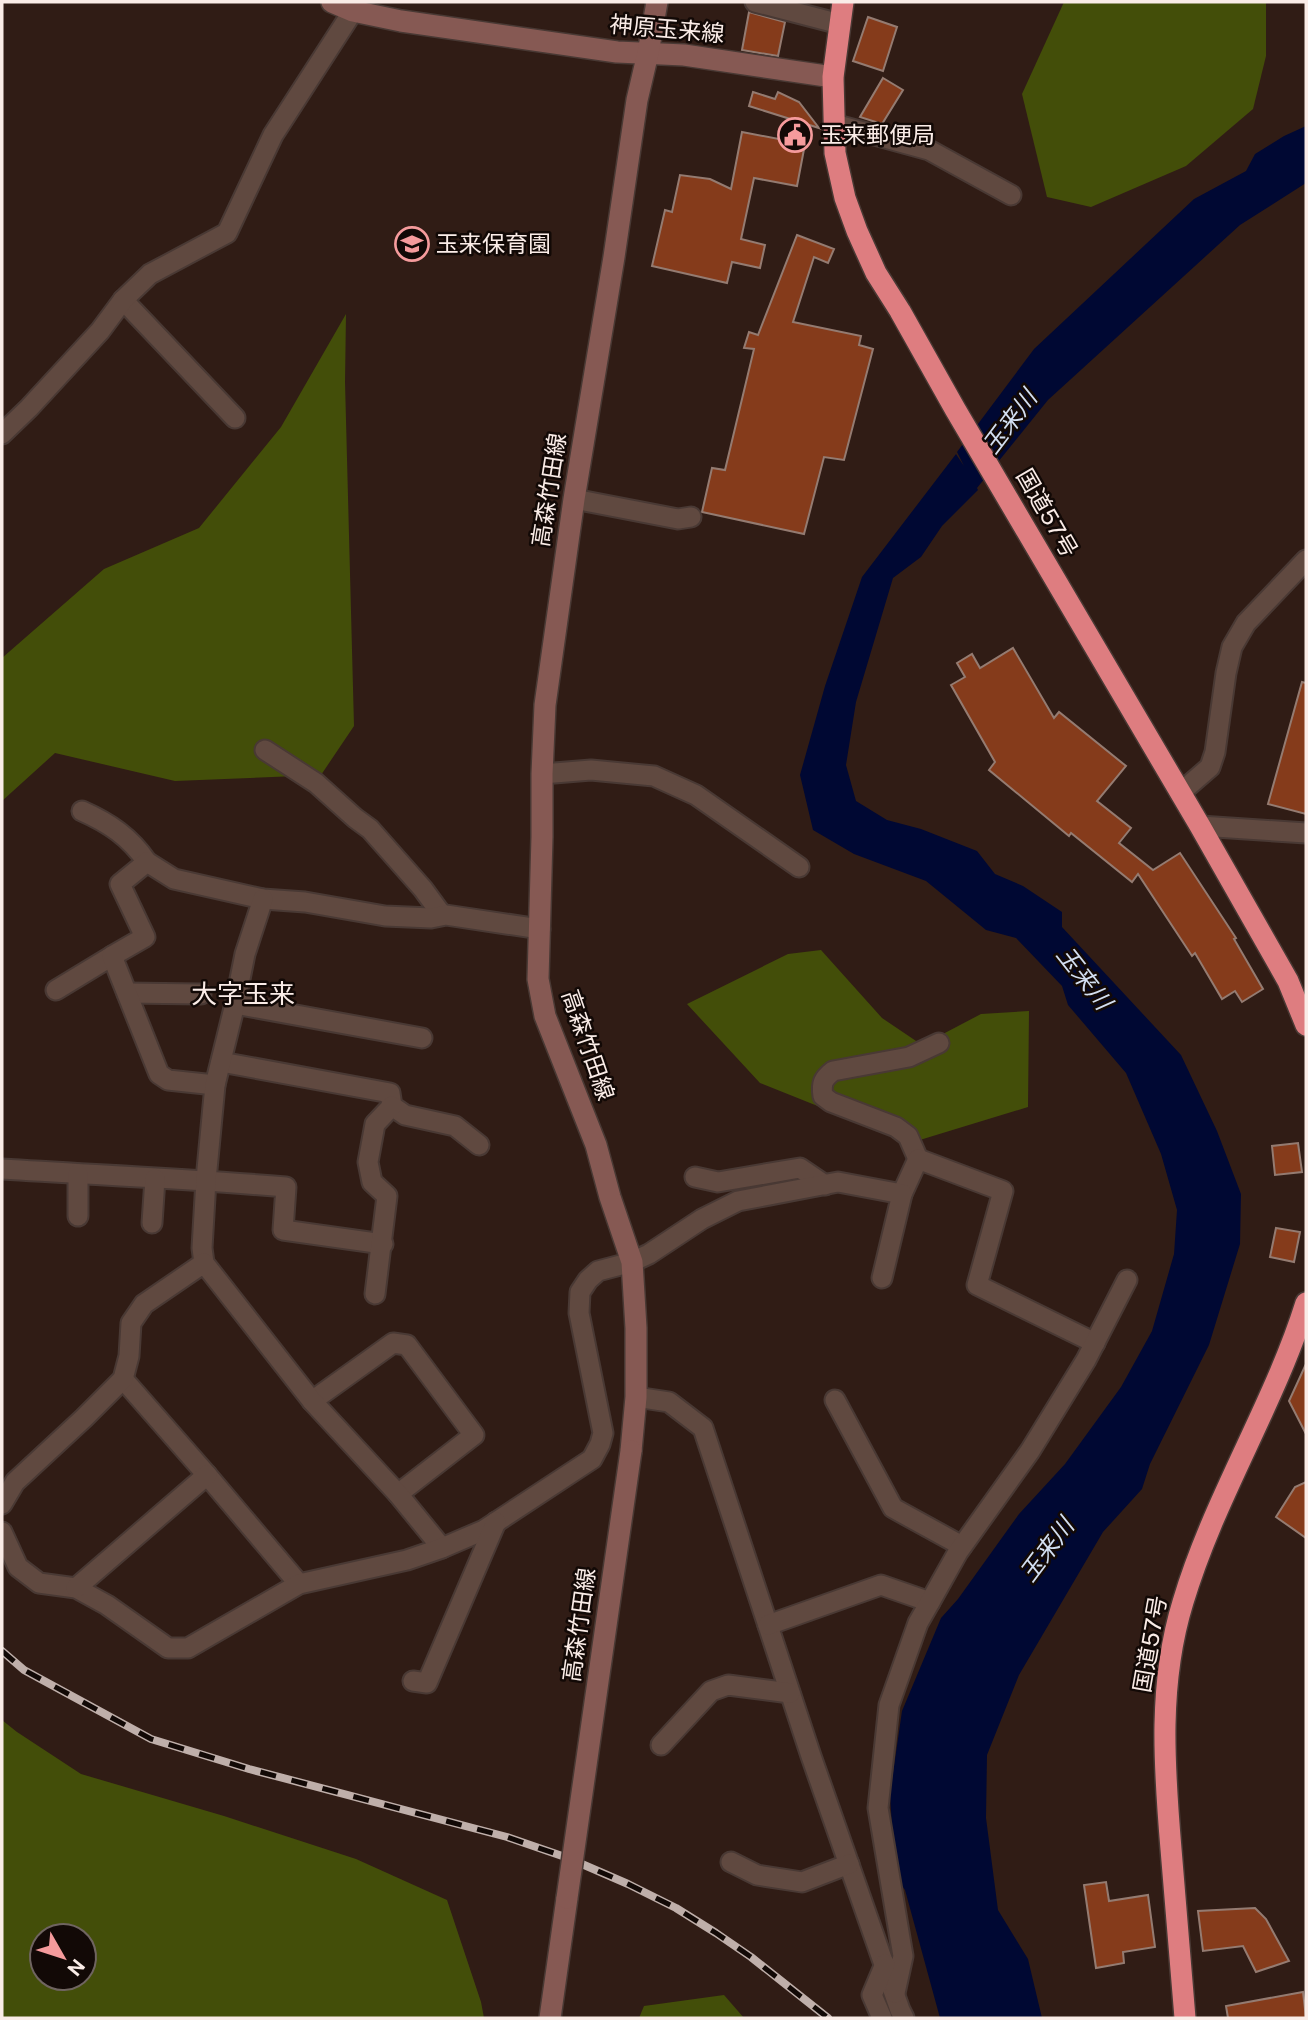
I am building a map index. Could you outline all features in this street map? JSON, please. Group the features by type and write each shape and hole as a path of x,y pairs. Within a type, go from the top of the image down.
{"highway":[{"name":"国道57号","path":"843,2 833,76 835,153 845,198 876,273 1200,826 1287,981 1306,1025"},
{"name":"国道57号","path":"1185,2018 1165,1774 1164,1729 1172,1645 1196,1561 1280,1370 1306,1303"}],"main road":[{"name":"神原玉来線","path":"332,2 353,11 453,29 617,52 684,55 833,76"},
{"name":"高森竹田線","path":"550,2018 631,1451 636,1397 636,1328 632,1262 610,1198 596,1145 545,1016 538,979 545,705 574,499 637,100 657,2"}],"street":[{"path":"755,2 840,24"},
{"path":"2,434 100,331 122,300 150,274 227,233 273,135 353,11"},
{"path":"834,124 929,150 1011,195"},
{"path":"122,300 235,418"},
{"path":"574,499 678,519 691,517"},
{"path":"1180,793 1210,767 1231,647 1246,623 1306,560"},
{"path":"265,750 316,783 370,828 442,915"},
{"path":"542,774 591,770 654,776 696,795 799,867"},
{"path":"82,811 119,831 136,846 147,862 174,878 263,900 305,902 385,916 431,918 442,915 540,929"},
{"path":"1200,826 1306,833"},
{"path":"56,990 145,937 120,884 147,862"},
{"path":"263,900 245,954 215,1085 206,1180 202,1248 204,1263 312,1401 398,1494 442,1548"},
{"path":"112,956 159,1074 168,1080 215,1085"},
{"path":"127,993 201,994"},
{"path":"235,1004 422,1038"},
{"path":"939,1043 909,1057 833,1071 821,1085 823,1096 831,1102 896,1127 908,1136 918,1159 1003,1191 977,1285 1095,1343"},
{"path":"221,1062 390,1093 393,1106 405,1115 455,1126 479,1145"},
{"path":"375,1294 387,1196 372,1182 368,1162 375,1124 393,1106"},
{"path":"883,1278 902,1194 918,1159"},
{"path":"695,1177 718,1182 800,1168 825,1185"},
{"path":"2,1169 286,1187 284,1230 383,1244"},
{"path":"78,1216 79,1174"},
{"path":"152,1223 155,1179"},
{"path":"2,1532 18,1567 39,1583 76,1588 107,1605 168,1648 188,1648 299,1584 407,1560 484,1530 592,1459 603,1433 579,1313 580,1292 598,1270 632,1262 649,1254 702,1219 738,1201 838,1182 902,1194"},
{"path":"2,1504 15,1482 123,1379 129,1356 131,1323 144,1304 204,1263"},
{"path":"895,1993 903,1956 878,1808 889,1705 918,1623 962,1546 1030,1451 1095,1343 1126,1280"},
{"path":"312,1401 393,1343 407,1345 474,1435 398,1494"},
{"path":"123,1379 299,1584"},
{"path":"636,1397 669,1402 703,1428 790,1693 905,2018"},
{"path":"835,1400 893,1508 962,1546"},
{"path":"76,1588 207,1475"},
{"path":"413,1681 427,1683 496,1522"},
{"path":"768,1625 881,1585 930,1602"},
{"path":"661,1745 711,1691 728,1685 790,1693"},
{"path":"731,1862 757,1875 802,1882 849,1864"},
{"path":"882,2018 872,1995 885,1964"}],"green space":[{"path":"1064,2 1266,2 1266,56 1253,109 1186,166 1091,207 1047,197 1022,94"},
{"path":"346,314 345,382 354,726 321,775 175,781 55,753 2,801 2,658 104,569 199,528 281,427"},
{"path":"821,950 882,1018 922,1045 981,1014 1029,1011 1028,1107 910,1143 760,1083 687,1004 788,954"},
{"path":"2,1720 81,1774 224,1816 356,1859 447,1900 484,2018 2,2018"},
{"path":"724,1995 744,2018 639,2018 644,2006"}],"water":[{"name":"玉来川","path":"1306,126 1306,183 1240,225 1048,400 978,490 942,526 921,557 893,578 856,702 846,765 856,801 887,820 921,829 977,851 995,874 1023,886 1062,912 1062,927 1181,1055 1217,1131 1241,1194 1240,1244 1209,1345 1150,1464 1142,1489 1103,1532 1019,1675 987,1755 986,1818 998,1910 1028,1959 1042,2018 940,2018 905,1890 895,1876 890,1794 902,1711 941,1618 958,1599 1019,1514 1065,1464 1121,1387 1152,1331 1174,1254 1177,1210 1161,1154 1126,1073 1068,1005 1062,986 1016,938 986,930 926,881 854,854 813,830 800,775 825,686 862,577 956,454 964,466 957,452 1034,349 1194,199 1246,171 1255,154"}],"building":[{"path":"749,12 785,22 778,56 742,50"},
{"path":"868,17 897,27 883,71 853,61"},
{"path":"883,78 903,90 882,124 860,117"},
{"path":"753,92 775,99 778,92 799,102 819,128 749,106"},
{"path":"742,132 805,144 797,186 754,178 741,239 765,245 760,268 732,262 727,283 652,266 665,210 672,212 680,175 710,179 731,189"},
{"path":"797,235 834,249 828,263 814,257 793,322 861,336 859,345 873,349 844,460 824,457 804,534 702,512 712,468 725,470 754,349 744,348 749,332 758,335"},
{"path":"1013,648 1054,718 1059,712 1126,766 1097,801 1131,828 1119,843 1153,870 1180,853 1236,938 1234,939 1263,989 1242,1002 1235,991 1222,999 1195,953 1192,956 1138,874 1132,882 1071,833 1069,836 989,770 995,762 951,685 965,677 957,663 972,654 980,668"},
{"path":"1302,682 1306,683 1306,814 1268,804"},
{"path":"1298,1143 1302,1172 1275,1175 1272,1146"},
{"path":"1276,1228 1300,1232 1294,1262 1270,1257"},
{"path":"1306,1364 1306,1434 1289,1401"},
{"path":"1306,1482 1306,1538 1276,1517 1295,1487"},
{"path":"1106,1882 1109,1901 1148,1895 1155,1947 1123,1952 1124,1963 1096,1968 1084,1885"},
{"path":"1255,1908 1266,1919 1289,1961 1256,1972 1243,1946 1203,1951 1198,1911"},
{"path":"1303,1992 1306,2018 1228,2018 1226,2006"}],"railway":[{"path":"2,1651 24,1670 151,1739 249,1769 507,1837 568,1858 628,1884 676,1908 716,1933 828,2018"}],"place":[{"name":"玉来郵便局","path":"795,135"},
{"name":"玉来保育園","path":"412,244"}],"district":[{"name":"大字玉来","path":"243,994"}]}
